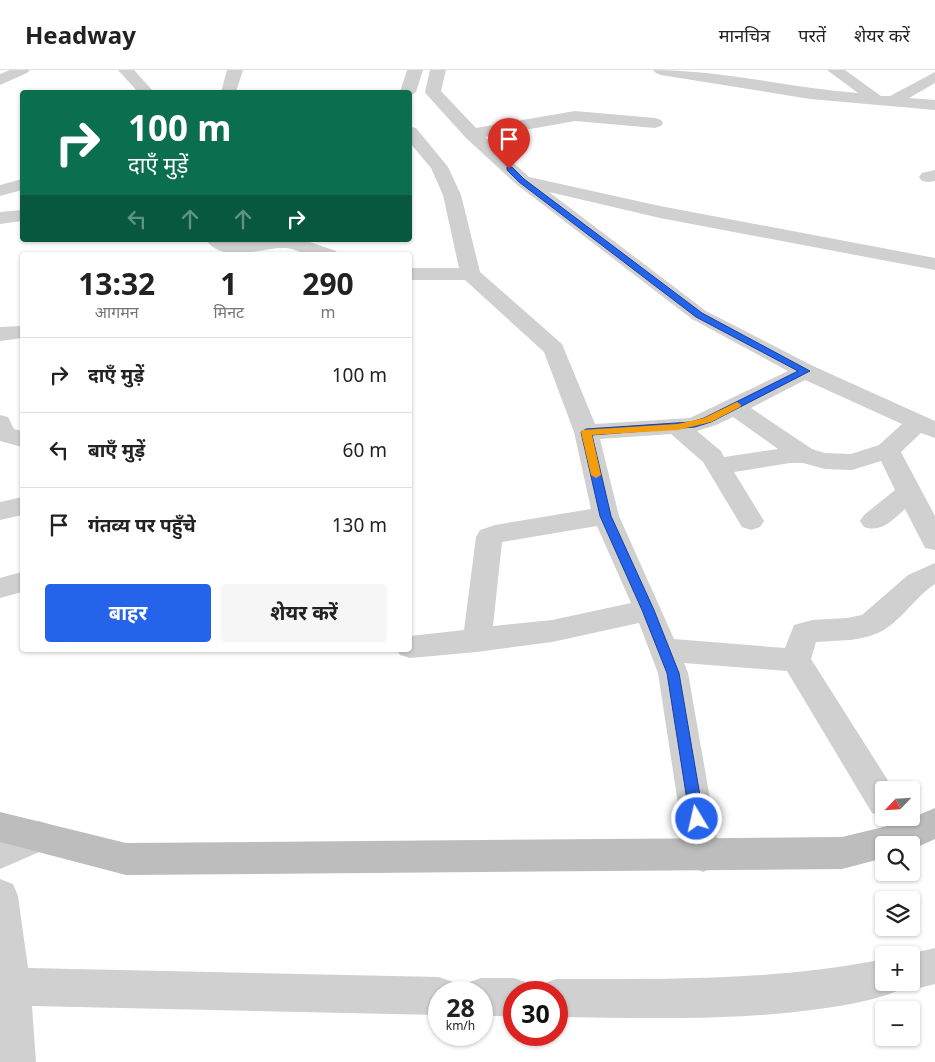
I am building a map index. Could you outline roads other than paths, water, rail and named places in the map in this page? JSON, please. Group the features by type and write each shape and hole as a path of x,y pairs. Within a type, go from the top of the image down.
{"main road":[{"path":"0,827 126,859 703,856 842,853 899,827 935,823"}],"street":[{"path":"0,80 22,70"},
{"path":"126,70 144,90"},
{"path":"230,90 235,70"},
{"path":"409,90 415,70"},
{"path":"438,70 433,92 472,134 522,180 699,315 805,371 926,426"},
{"path":"661,70 810,94 935,104"},
{"path":"835,70 884,101"},
{"path":"884,101 935,77"},
{"path":"472,134 575,116 655,123"},
{"path":"412,134 439,167 452,195 470,274 554,349 586,432 606,516 648,610 673,673 703,856"},
{"path":"420,168 439,167"},
{"path":"522,180 660,212 935,264"},
{"path":"0,191 20,185"},
{"path":"0,218 20,216"},
{"path":"220,242 231,247 283,242 294,243 320,252"},
{"path":"412,274 470,274"},
{"path":"0,334 20,332"},
{"path":"586,432 678,427 708,420 805,371"},
{"path":"734,407 804,455"},
{"path":"0,422 4,434 20,438"},
{"path":"717,466 778,456 804,455 825,461 845,462 888,451 926,426"},
{"path":"678,427 712,457 752,522"},
{"path":"888,451 935,540"},
{"path":"873,521 909,492"},
{"path":"0,511 20,506"},
{"path":"478,641 489,537 495,534 606,516"},
{"path":"875,788 796,660 804,633 814,630 860,628 870,624 881,617 919,581 935,573"},
{"path":"0,588 20,583"},
{"path":"412,647 478,641 552,631 648,610"},
{"path":"664,650 796,660"},
{"path":"0,852 39,836"},
{"path":"0,896 5,989 16,1062"},
{"path":"920,969 935,966"},
{"path":"568,998 730,998 799,993 875,980"},
{"path":"5,989 428,996"}]}
